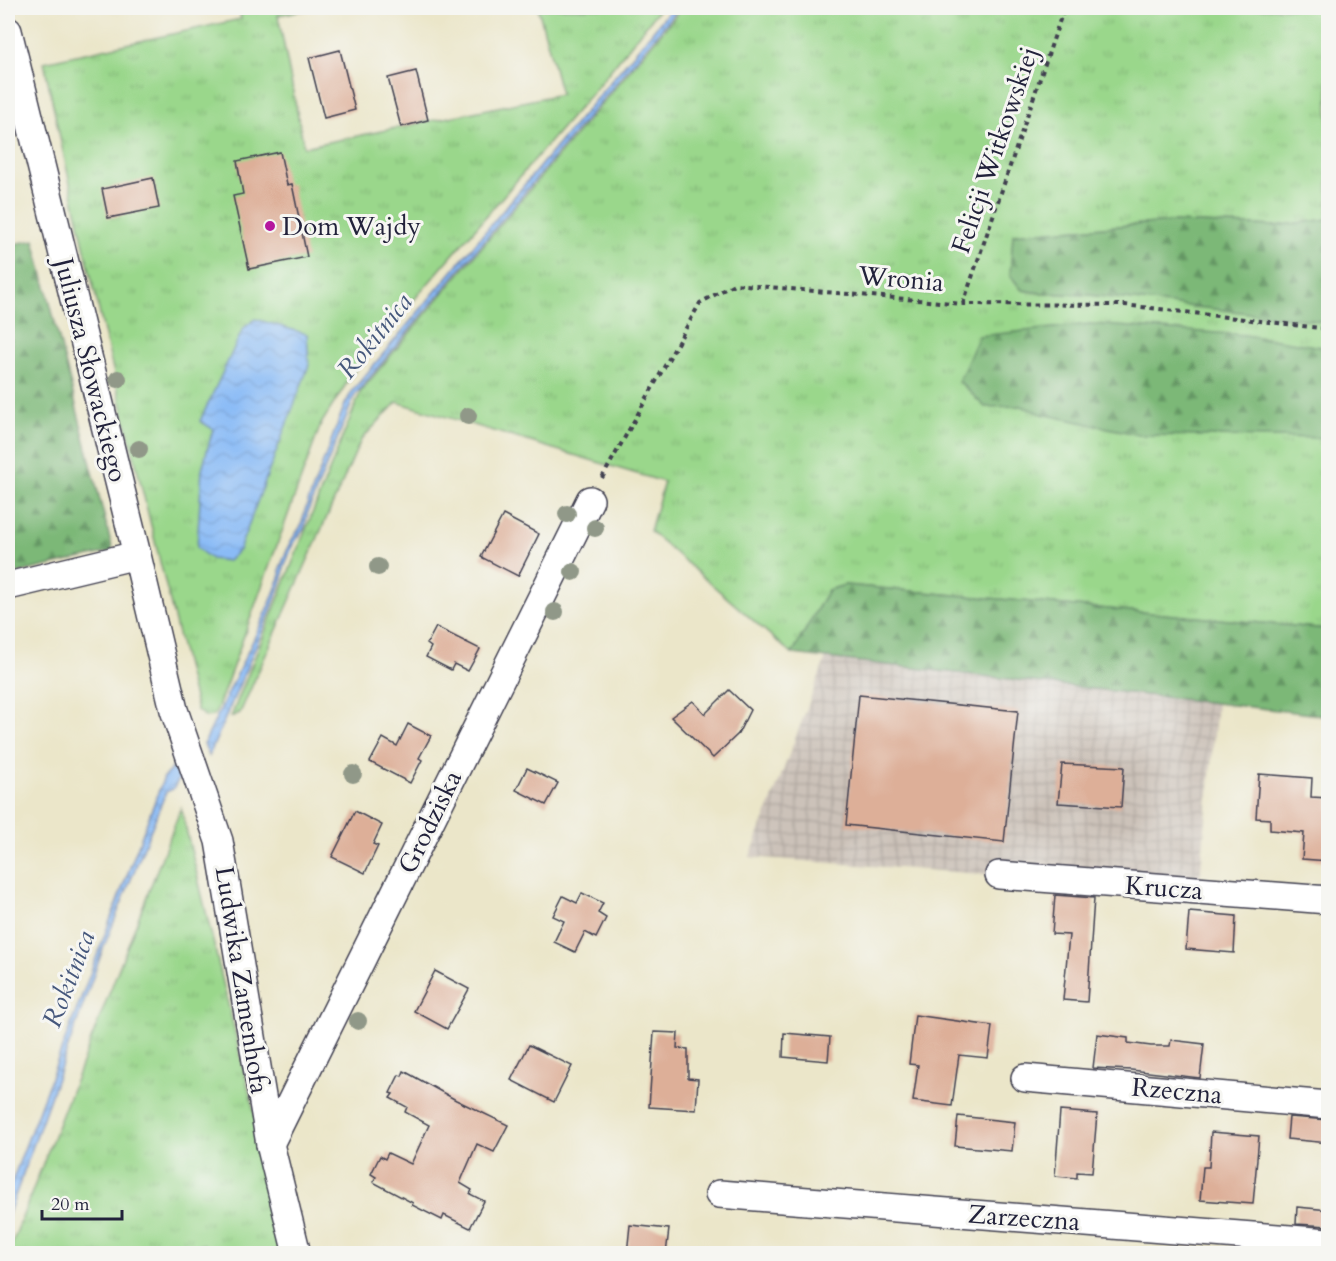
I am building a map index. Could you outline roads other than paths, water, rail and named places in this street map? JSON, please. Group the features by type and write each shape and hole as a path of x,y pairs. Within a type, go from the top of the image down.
{"street":[{"name":"Juliusza Słowackiego","path":"8,31 174,710"},
{"name":"Grodziska","path":"270,1144 590,500"},
{"path":"8,586 137,555"},
{"name":"Ludwika Zamenhofa","path":"174,710 219,840 270,1144 297,1254"},
{"name":"Krucza","path":"999,875 1329,900"},
{"name":"Rzeczna","path":"1025,1078 1329,1105"},
{"name":"Zarzeczna","path":"719,1194 1329,1242"}],"water":[{"path":"672,8 679,8 355,395 308,511 304,529 293,544 270,613 209,756 204,744 267,611 280,577 280,568 291,541 301,526 345,404 353,390"},
{"path":"255,319 307,334 309,365 239,550 228,561 211,559 197,548 202,469 213,429 200,421 243,329"},
{"path":"173,767 179,779 173,789 166,792 103,949 8,1216 8,1192 164,777"}],"place":[{"name":"Dom Wajdy","path":"270,226"}],"water label":[{"name":"Rokitnica","path":"375,336"},
{"name":"Rokitnica","path":"69,979"}]}
